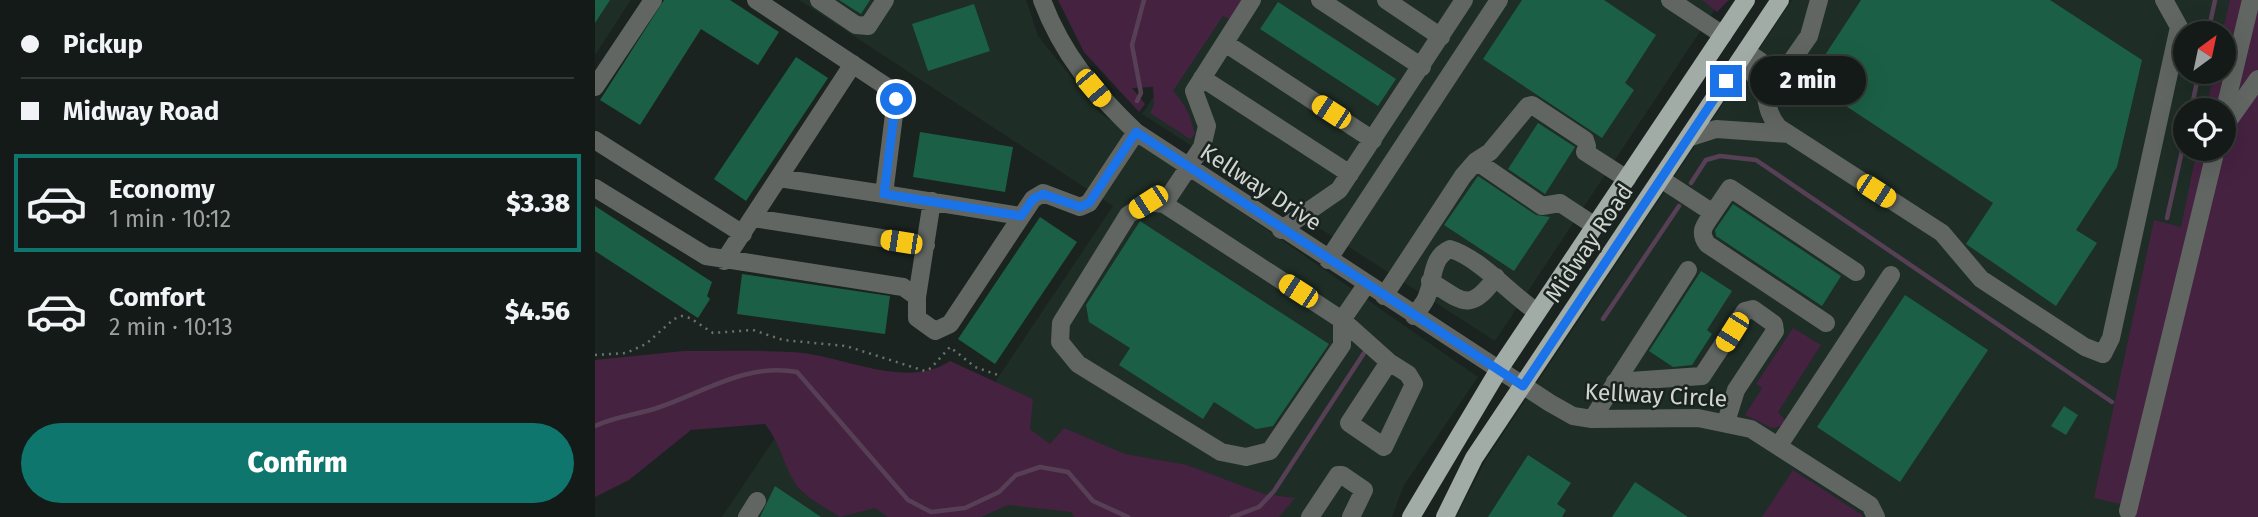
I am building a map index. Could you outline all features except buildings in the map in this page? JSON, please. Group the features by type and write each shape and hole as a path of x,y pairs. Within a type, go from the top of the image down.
{"main road":[{"name":"Midway Road","path":"1411,517 1499,371 1746,0"},
{"name":"Midway Road","path":"1445,517 1474,458 1780,0"},
{"path":"1723,35 1742,57"}],"street":[{"path":"595,87 653,0"},
{"path":"756,0 894,91 896,99 884,194"},
{"path":"820,0 856,25 868,26 885,0"},
{"name":"Kellway Drive","path":"1042,0 1063,48 1082,75 1136,132 1281,230 1499,371"},
{"path":"1320,0 1422,67"},
{"path":"1386,0 1441,37"},
{"path":"1328,260 1499,0"},
{"path":"1669,0 1723,35"},
{"path":"1742,57 1780,76 1809,36 1819,0"},
{"path":"1742,57 1758,76 1768,97 1771,118 1789,134 1942,233 1981,279 2085,347 2103,354 2111,338 2179,27 2164,0"},
{"path":"2228,98 2251,0"},
{"path":"1281,230 1339,190 1422,67 1461,1"},
{"path":"1164,204 1202,147 1207,126 1194,91 1249,6"},
{"path":"1224,43 1373,140"},
{"path":"725,261 853,64"},
{"path":"1202,78 1350,174"},
{"path":"2236,110 2258,79"},
{"path":"1384,296 1476,162 1490,152 1526,108 1532,105 1585,140 1587,146 1584,151 1627,179"},
{"path":"1688,138 1716,130 1789,134"},
{"path":"932,201 917,297 917,318 924,326 935,331 950,324 1033,199 1043,194 1080,207 1089,203 1136,132"},
{"path":"595,140 748,226 926,246"},
{"path":"2128,511 2213,161"},
{"path":"1476,162 1542,206 1560,203 1595,226"},
{"path":"779,178 1021,216"},
{"path":"1661,179 1713,213"},
{"path":"595,188 706,256 903,287 917,297"},
{"path":"1826,323 1707,244 1702,230 1730,188 1856,272"},
{"path":"1366,285 1342,320 1342,345 1300,410 1270,451 1246,457 1220,452 1078,364 1060,342 1061,323 1128,215 1148,202 1164,204 1342,320 1389,362"},
{"path":"1414,316 1428,295 1430,281 1445,251 1450,249 1496,277 1502,287 1538,312"},
{"path":"1593,419 1688,270"},
{"path":"1779,445 1891,275"},
{"path":"1430,281 1461,301 1469,302 1483,295 1496,277"},
{"path":"1615,382 1702,376 1745,311 1753,309 1774,324 1775,331 1736,390 1726,422"},
{"name":"Kellway Circle","path":"1499,371 1573,416 1593,419 1698,418 1752,429 1870,505 1876,517"},
{"path":"1310,517 1338,475 1364,490 1351,517"},
{"path":"747,517 757,501"}],"path":[{"path":"595,355 626,354 646,344 674,319 682,316 713,333 753,330 783,340 846,346 925,371 950,347 975,367 998,375"}],"shaded area":[{"path":"595,0 631,0 595,55"},
{"path":"799,0 1026,0 1038,36 1100,113 1478,377 1404,485 1392,517 722,517 777,435 906,515 1113,206"},
{"path":"1058,0 1242,0 1230,20 1223,16 1173,91 1192,122 1195,134 1190,139 1150,113 1154,105 1153,87 1132,88 1145,104 1139,112 1084,52"},
{"path":"1217,0 1721,0 1495,341 1142,114"},
{"path":"1702,0 1729,0 1717,12"},
{"path":"1792,0 2258,0 2258,517 1456,517 1487,458"},
{"path":"2230,0 2244,0 2237,30 2237,21 2225,21"},
{"path":"2258,0 2258,71 2233,98"},
{"path":"2211,84 2224,84 2221,98 2209,98"},
{"path":"2258,84 2258,517 2135,517 2216,161 2236,161 2236,115"},
{"path":"2195,161 2206,161 2124,505 2094,498 2154,220 2181,227"},
{"path":"1793,328 1821,345 1778,412 1786,421 1782,426 1772,428 1745,415 1762,388 1756,384"},
{"path":"683,351 792,352 894,372 914,373 933,369 950,361 1033,399 1030,429 1050,444 1064,428 1125,454 1187,465 1264,494 1295,498 1279,517 1074,517 1071,512 1008,505 981,517 888,517 875,508 840,517 799,488 765,424 691,430 629,480 595,497 595,360"},
{"path":"1793,470 1861,514 1863,517 1762,517"}],"waterway":[{"path":"1137,101 1141,93 1132,45 1144,0"},
{"path":"2211,21 2215,0"},
{"path":"2194,98 2196,84"},
{"path":"1691,183 1706,160 1720,156 1756,160 2112,402"},
{"path":"2167,218 2180,161"},
{"path":"1603,319 1679,206"},
{"path":"1232,517 1259,507 1274,491 1364,353"},
{"path":"595,426 657,408 743,375 778,370 797,372 908,500 931,512 965,508 999,492 1016,475 1040,467 1068,472 1093,501 1128,517"}],"route":[{"path":"896,99 884,194 1021,216 1033,199 1043,194 1055,195 1080,207 1089,203 1136,132 1187,168 1523,386 1726,81"}]}
